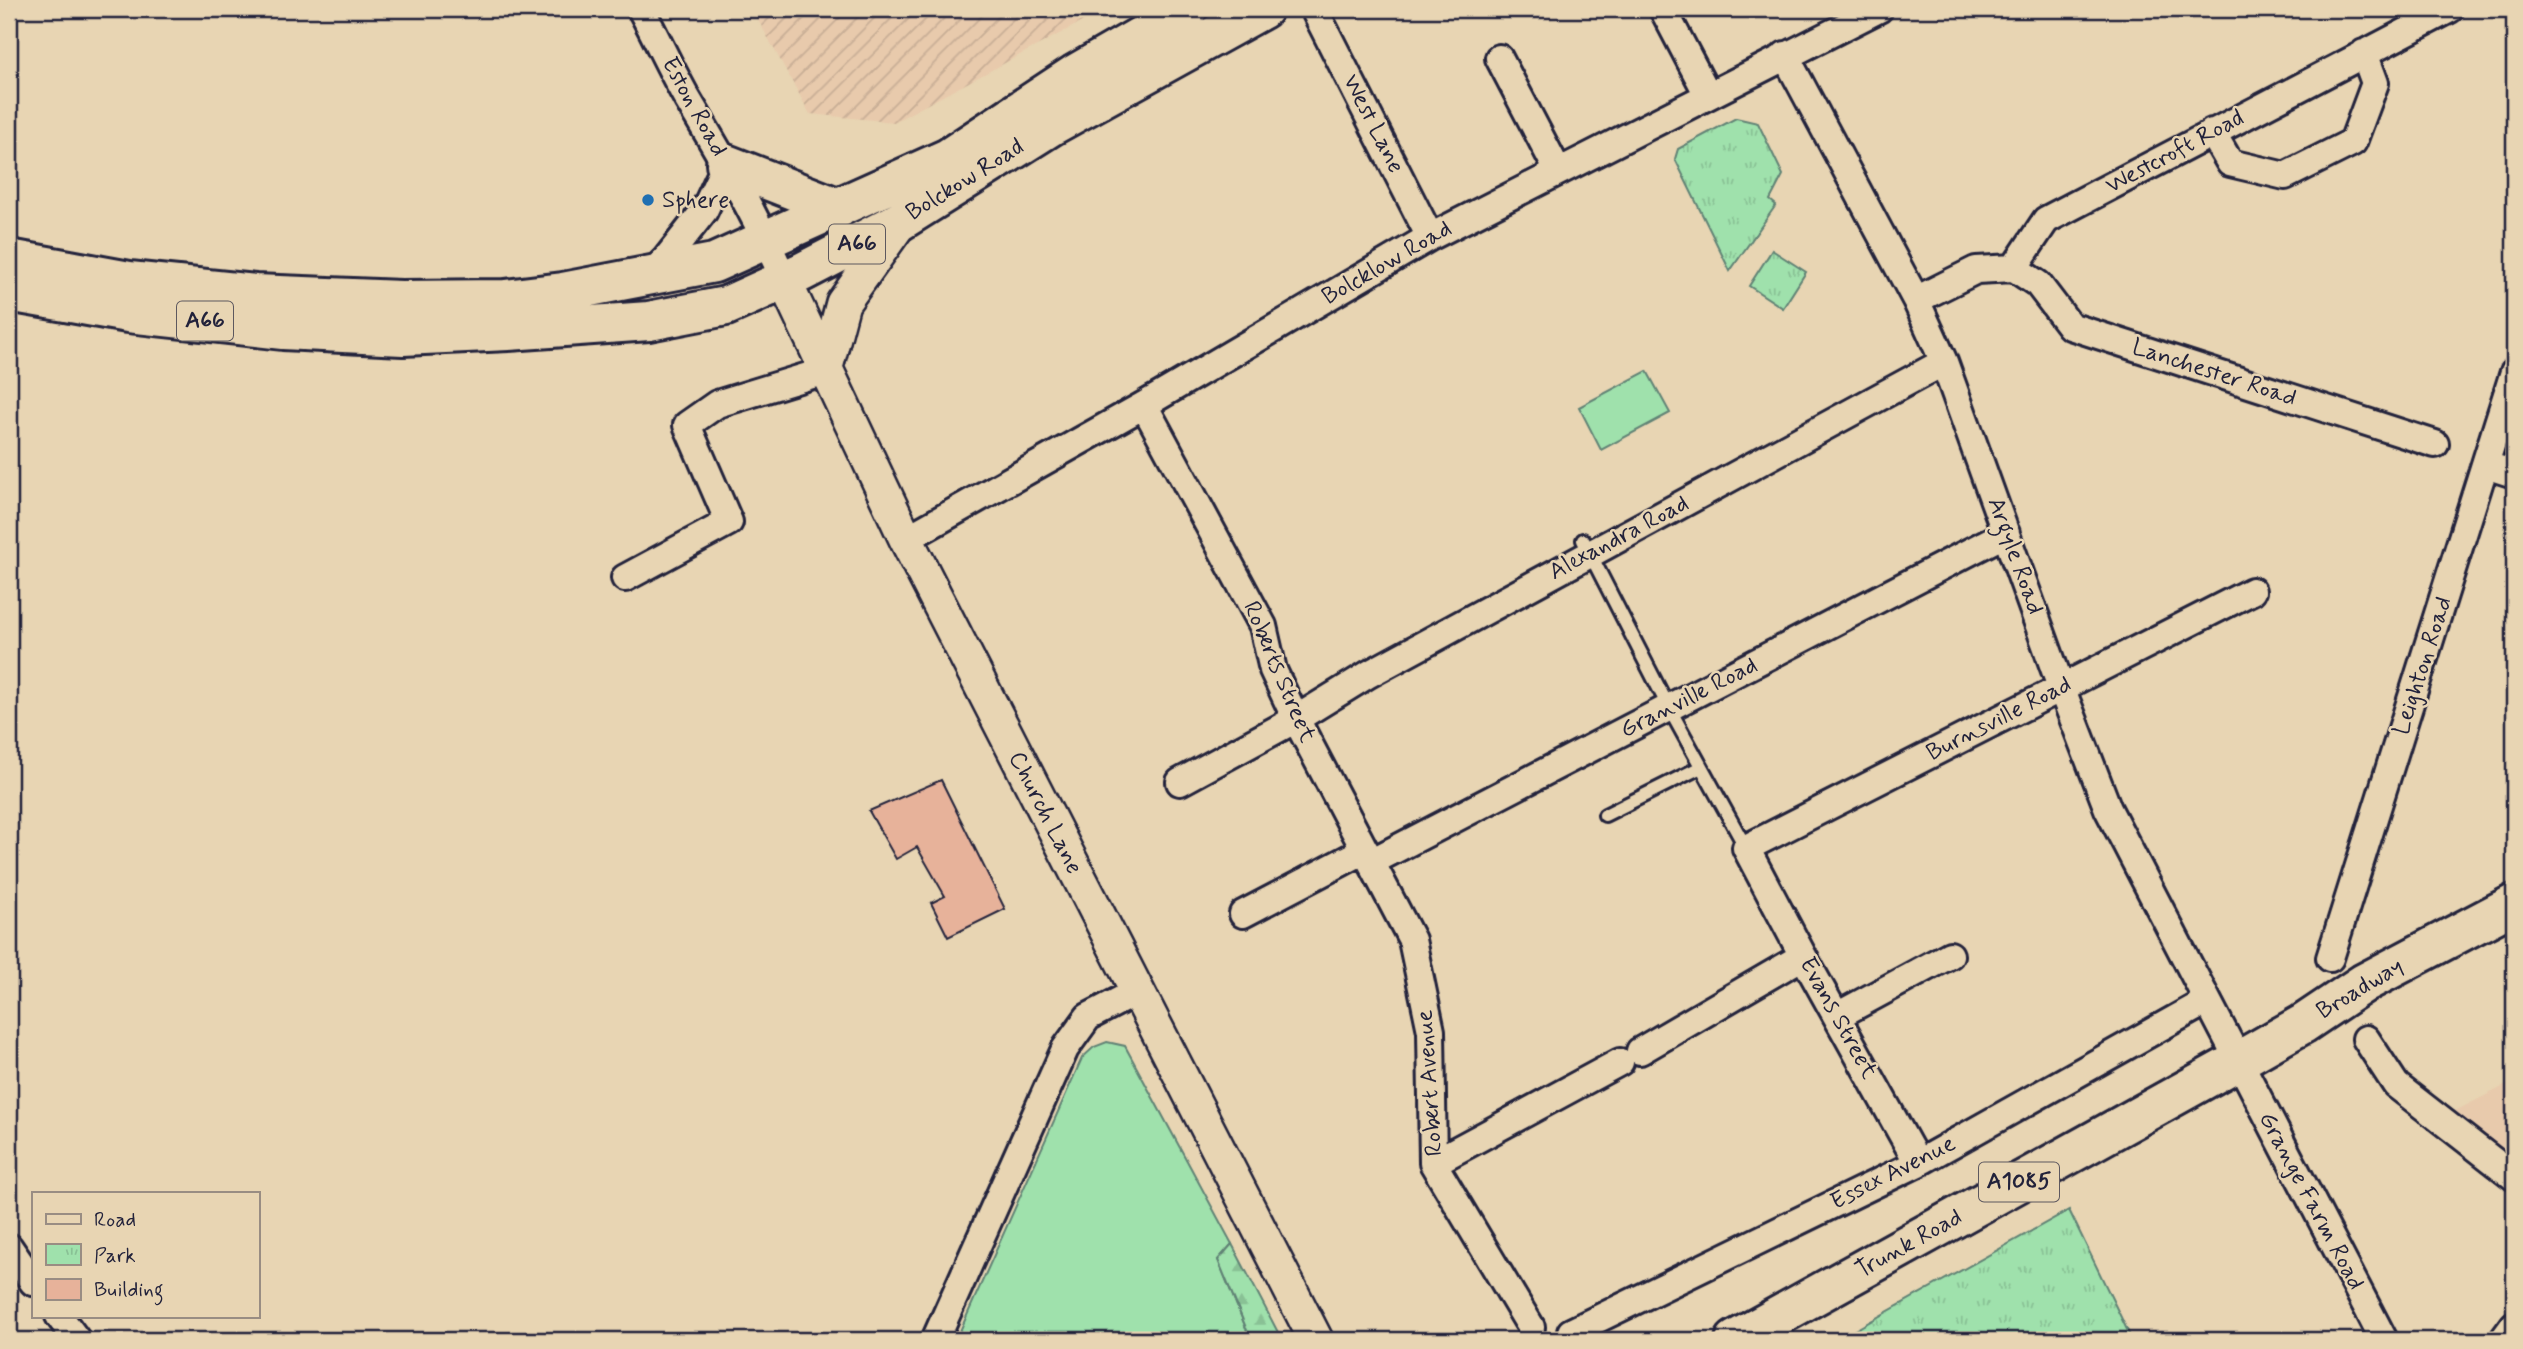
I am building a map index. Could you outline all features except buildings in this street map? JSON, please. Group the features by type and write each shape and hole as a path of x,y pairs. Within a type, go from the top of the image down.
{"main road":[{"name":"Bolckow Road","path":"839,208 948,158 1074,74 1188,9"},
{"name":"Bolckow Road","path":"9,292 128,313 283,330 403,336 649,321 726,306 784,280 902,220 1053,125 1263,9"},
{"path":"726,163 839,208"},
{"name":"A66","path":"9,260 129,281 255,294 401,300 505,299 563,292 714,263 839,208"},
{"name":"Broadway","path":"2303,1024 2364,983 2514,904"},
{"name":"Broadway","path":"2303,1024 2374,996 2514,923"},
{"name":"Trunk Road","path":"1735,1340 2303,1024"}],"street":[{"name":"Eston Road","path":"641,9 687,98 767,240 784,280"},
{"path":"1663,9 1708,95"},
{"name":"Bolcklow Road","path":"906,539 1144,405 1430,237 1879,9"},
{"name":"Westcroft Road","path":"2014,268 2046,220 2450,9"},
{"name":"West Lane","path":"1315,11 1430,237"},
{"path":"2212,132 2230,163 2285,176 2353,142 2375,83 2364,53"},
{"name":"Argyle Road","path":"1785,55 1916,300 1944,362 2061,687 2108,809 2238,1061"},
{"path":"1499,58 1558,171"},
{"path":"650,275 704,211 726,163"},
{"path":"625,578 729,522 687,425 717,404 825,371 843,303 902,220"},
{"path":"1916,300 1976,270 2014,268"},
{"name":"Lanchester Road","path":"2014,268 2038,284 2070,326 2435,444"},
{"name":"Church Lane","path":"784,280 906,539 1316,1340"},
{"name":"Alexandra Road","path":"1180,782 1296,719 1587,547 1944,362"},
{"name":"Leighton Road","path":"2330,958 2514,372"},
{"name":"Roberts Street","path":"1144,405 1264,626 1273,670 1296,719 1412,940"},
{"path":"2486,466 2514,474"},
{"name":"Granville Road","path":"1243,914 1368,856 1669,708 2006,533"},
{"name":"Burnsville Road","path":"1746,848 2252,591"},
{"name":"Evans Street","path":"1746,848 1918,1163"},
{"name":"Robert Avenue","path":"1412,940 1431,1031 1433,1163 1531,1327"},
{"path":"1837,1016 1950,955"},
{"path":"1433,1163 1630,1056 1803,956"},
{"path":"935,1340 1065,1049 1088,1017 1136,992"},
{"name":"Essex Avenue","path":"1571,1332 1918,1163 2207,1000"},
{"path":"2365,1039 2396,1085 2514,1177"},
{"name":"Grange Farm Road","path":"2238,1061 2384,1340"},
{"path":"9,1247 24,1283"},
{"path":"60,1318 77,1340"},
{"path":"2503,1340 2514,1325"}],"lane":[{"path":"1587,547 1669,708 1746,848"},
{"path":"1605,815 1701,767"}],"shaded area":[{"path":"752,9 1106,9 894,122 810,114"},
{"path":"2514,1081 2514,1161 2455,1111"}],"green space":[{"path":"1736,118 1758,123 1783,175 1770,200 1776,205 1730,271 1675,159 1678,149"},
{"path":"1772,250 1806,272 1783,308 1749,286"},
{"path":"1647,371 1670,413 1601,450 1579,407"},
{"path":"1107,1042 1125,1046 1232,1244 1218,1260 1251,1340 956,1340 1082,1058 1094,1047"},
{"path":"2069,1210 2132,1340 1837,1340"},
{"path":"1232,1244 1282,1340 1251,1340 1218,1260"}],"place":[{"name":"Sphere","path":"648,200"}]}
